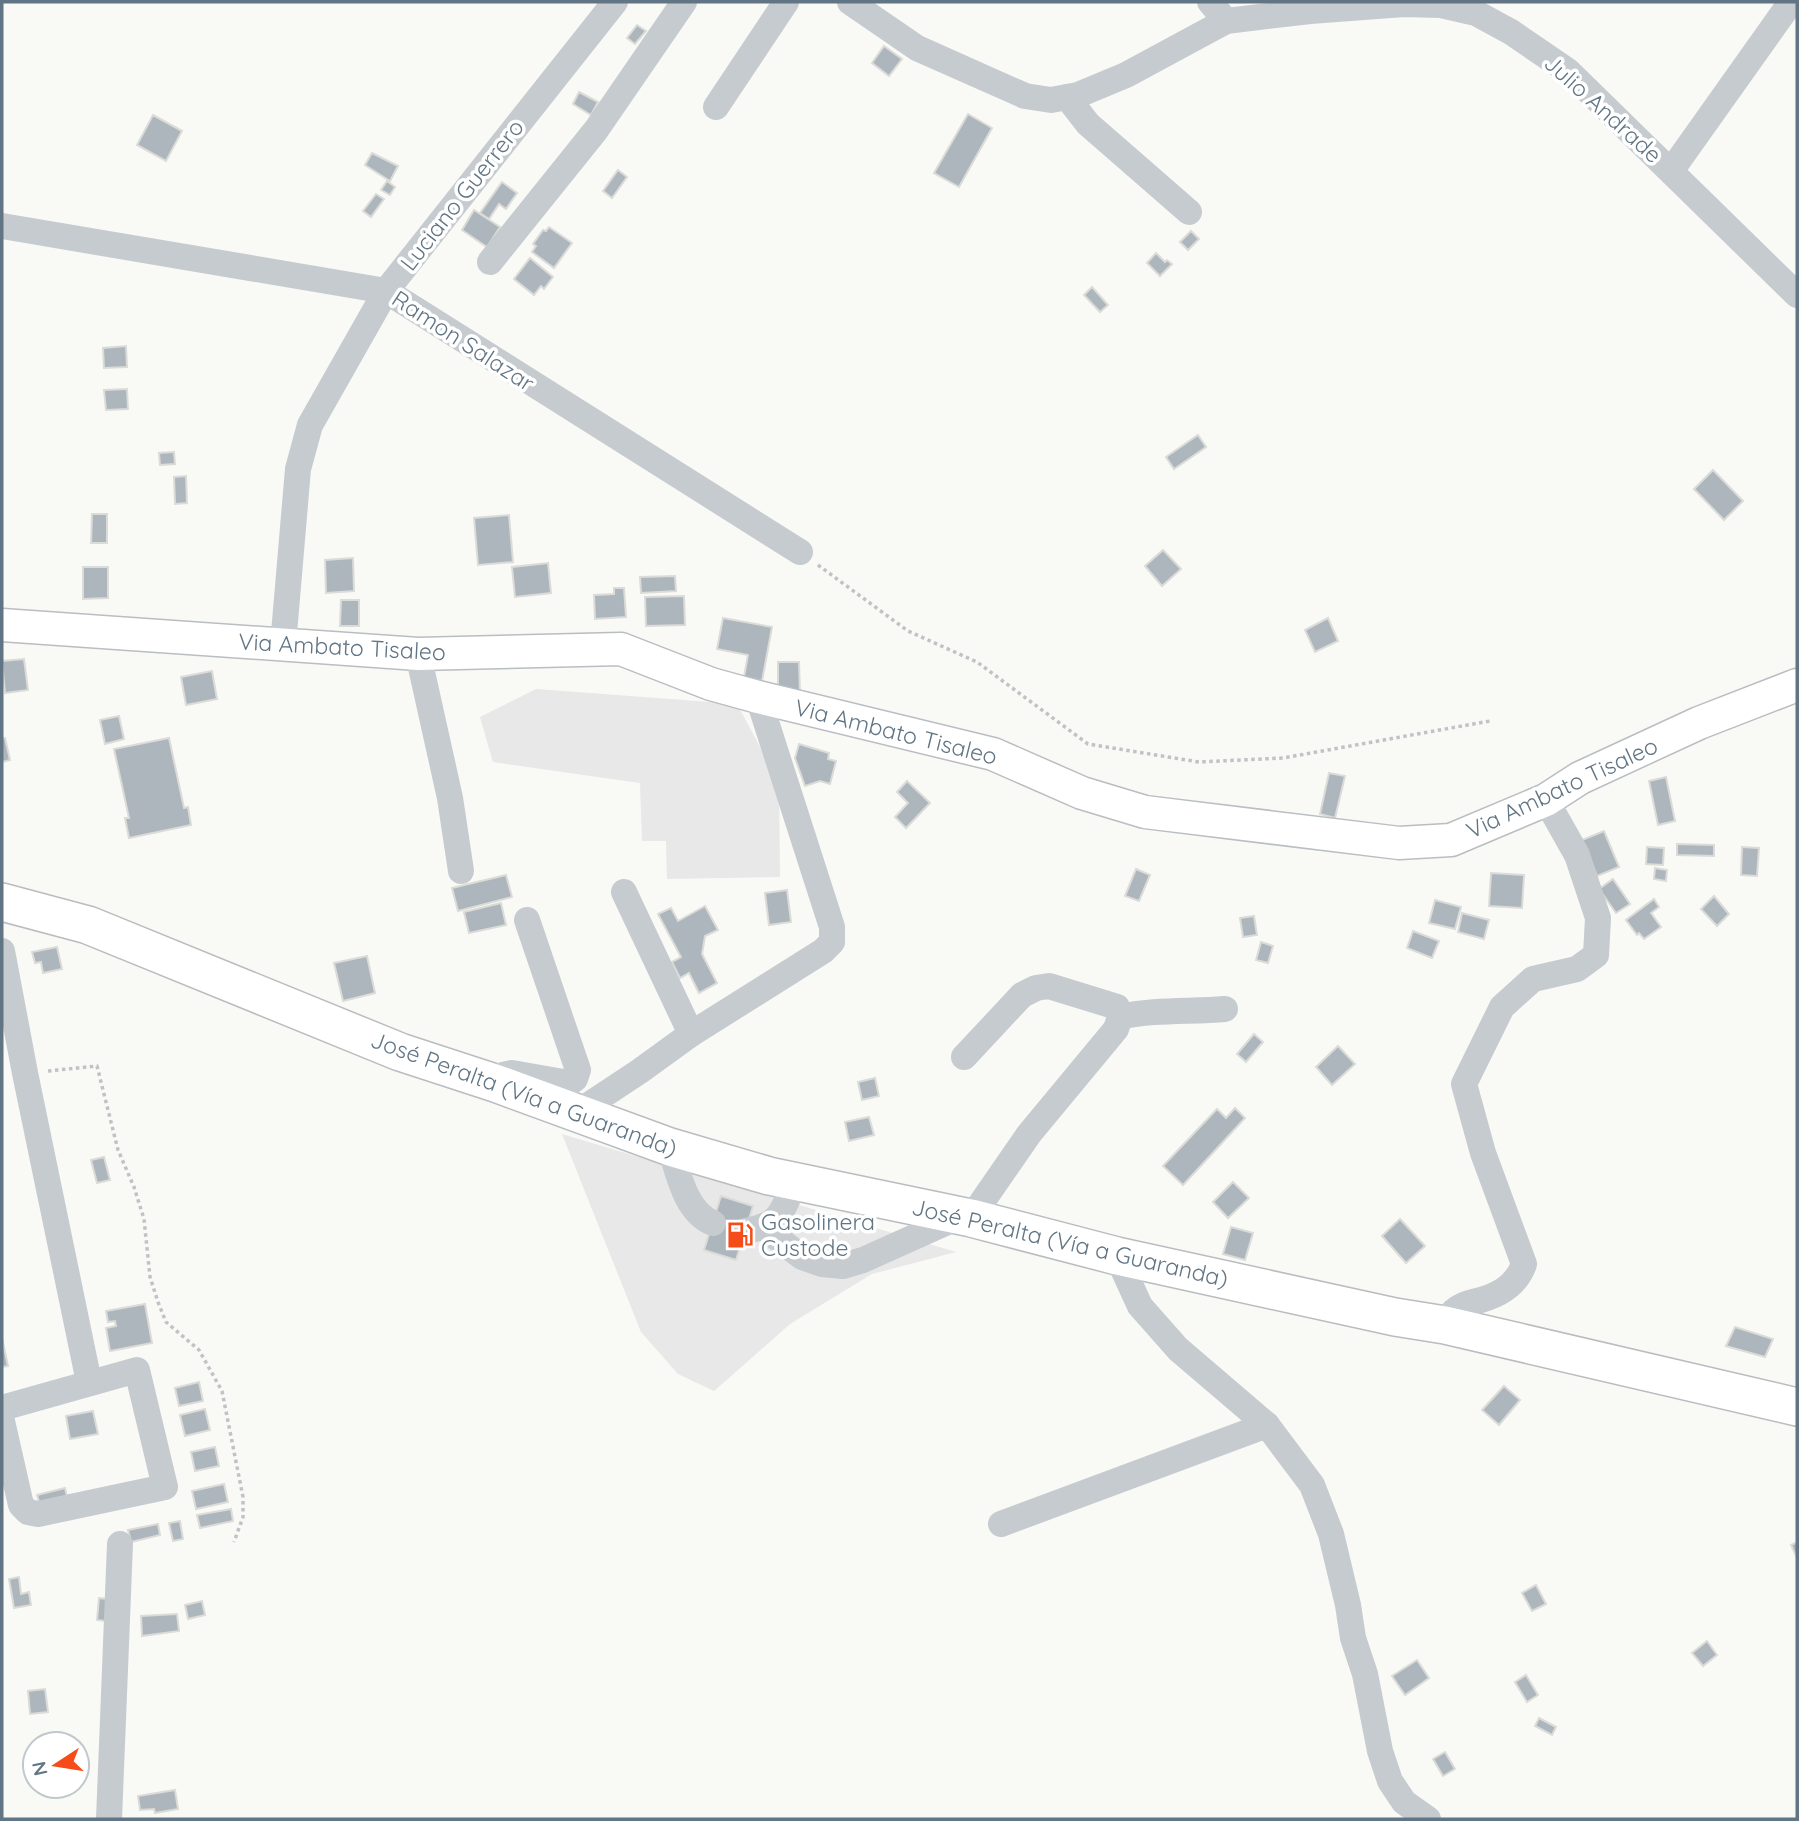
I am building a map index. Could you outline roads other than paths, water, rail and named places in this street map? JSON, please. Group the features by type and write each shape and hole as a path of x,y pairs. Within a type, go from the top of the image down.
{"highway":[{"name":"José Peralta (Vía a Guaranda)","path":"2,902 88,925 400,1052 495,1083 559,1108 578,1112 670,1147 795,1181 966,1217 1117,1256 1382,1314 1445,1325 1797,1407"}],"main road":[{"name":"Via Ambato Tisaleo","path":"2,625 418,654 621,649 711,684 993,754 1082,793 1145,812 1399,844 1451,840 1546,800 1580,778 1699,723 1797,685"}],"street":[{"name":"Luciano Guerrero","path":"283,645 298,469 310,425 386,291 614,2"},
{"path":"489,262 596,130 684,2"},
{"path":"716,107 786,2"},
{"path":"850,2 917,48 1025,96 1051,100 1126,75 1218,11"},
{"path":"1671,171 1791,2"},
{"name":"Julio Andrade","path":"1218,11 1324,10 1442,4 1476,13 1511,32 1568,71 1797,295"},
{"path":"1066,97 1088,124 1189,212"},
{"name":"Ramon Salazar","path":"2,226 386,291 800,552"},
{"path":"418,654 450,798 461,871"},
{"path":"578,1112 691,1034 823,951 832,942 832,927 758,697"},
{"path":"1445,1325 1454,1311 1491,1297 1510,1286 1520,1276 1524,1264 1483,1153 1464,1084 1502,1007 1533,979 1577,968 1596,955 1598,918 1577,855 1546,800"},
{"path":"624,892 691,1034"},
{"path":"495,1083 503,1075 512,1073 569,1083 575,1079 578,1070 527,920"},
{"path":"2,951 24,1073 89,1382"},
{"path":"795,1181 779,1217 755,1230 802,1257 822,1264 843,1266 863,1260 966,1217 1029,1134 1116,1029 1120,1017 1117,1007 1049,986 1035,988 1022,995 964,1057"},
{"path":"1120,1017 1142,1012 1225,1009"},
{"path":"670,1147 682,1185 691,1203 704,1219 713,1223"},
{"path":"1117,1256 1140,1306 1178,1349 1266,1425 1312,1485 1331,1534 1353,1638 1365,1674 1380,1751 1390,1781 1404,1802 1428,1819"},
{"path":"2,1408 137,1370 165,1487 38,1514 28,1512 21,1505 2,1421"},
{"path":"1001,1524 1266,1425"},
{"path":"109,1819 120,1544"}],"place":[{"name":"Gasolinera Custode","path":"740,1235"}]}
